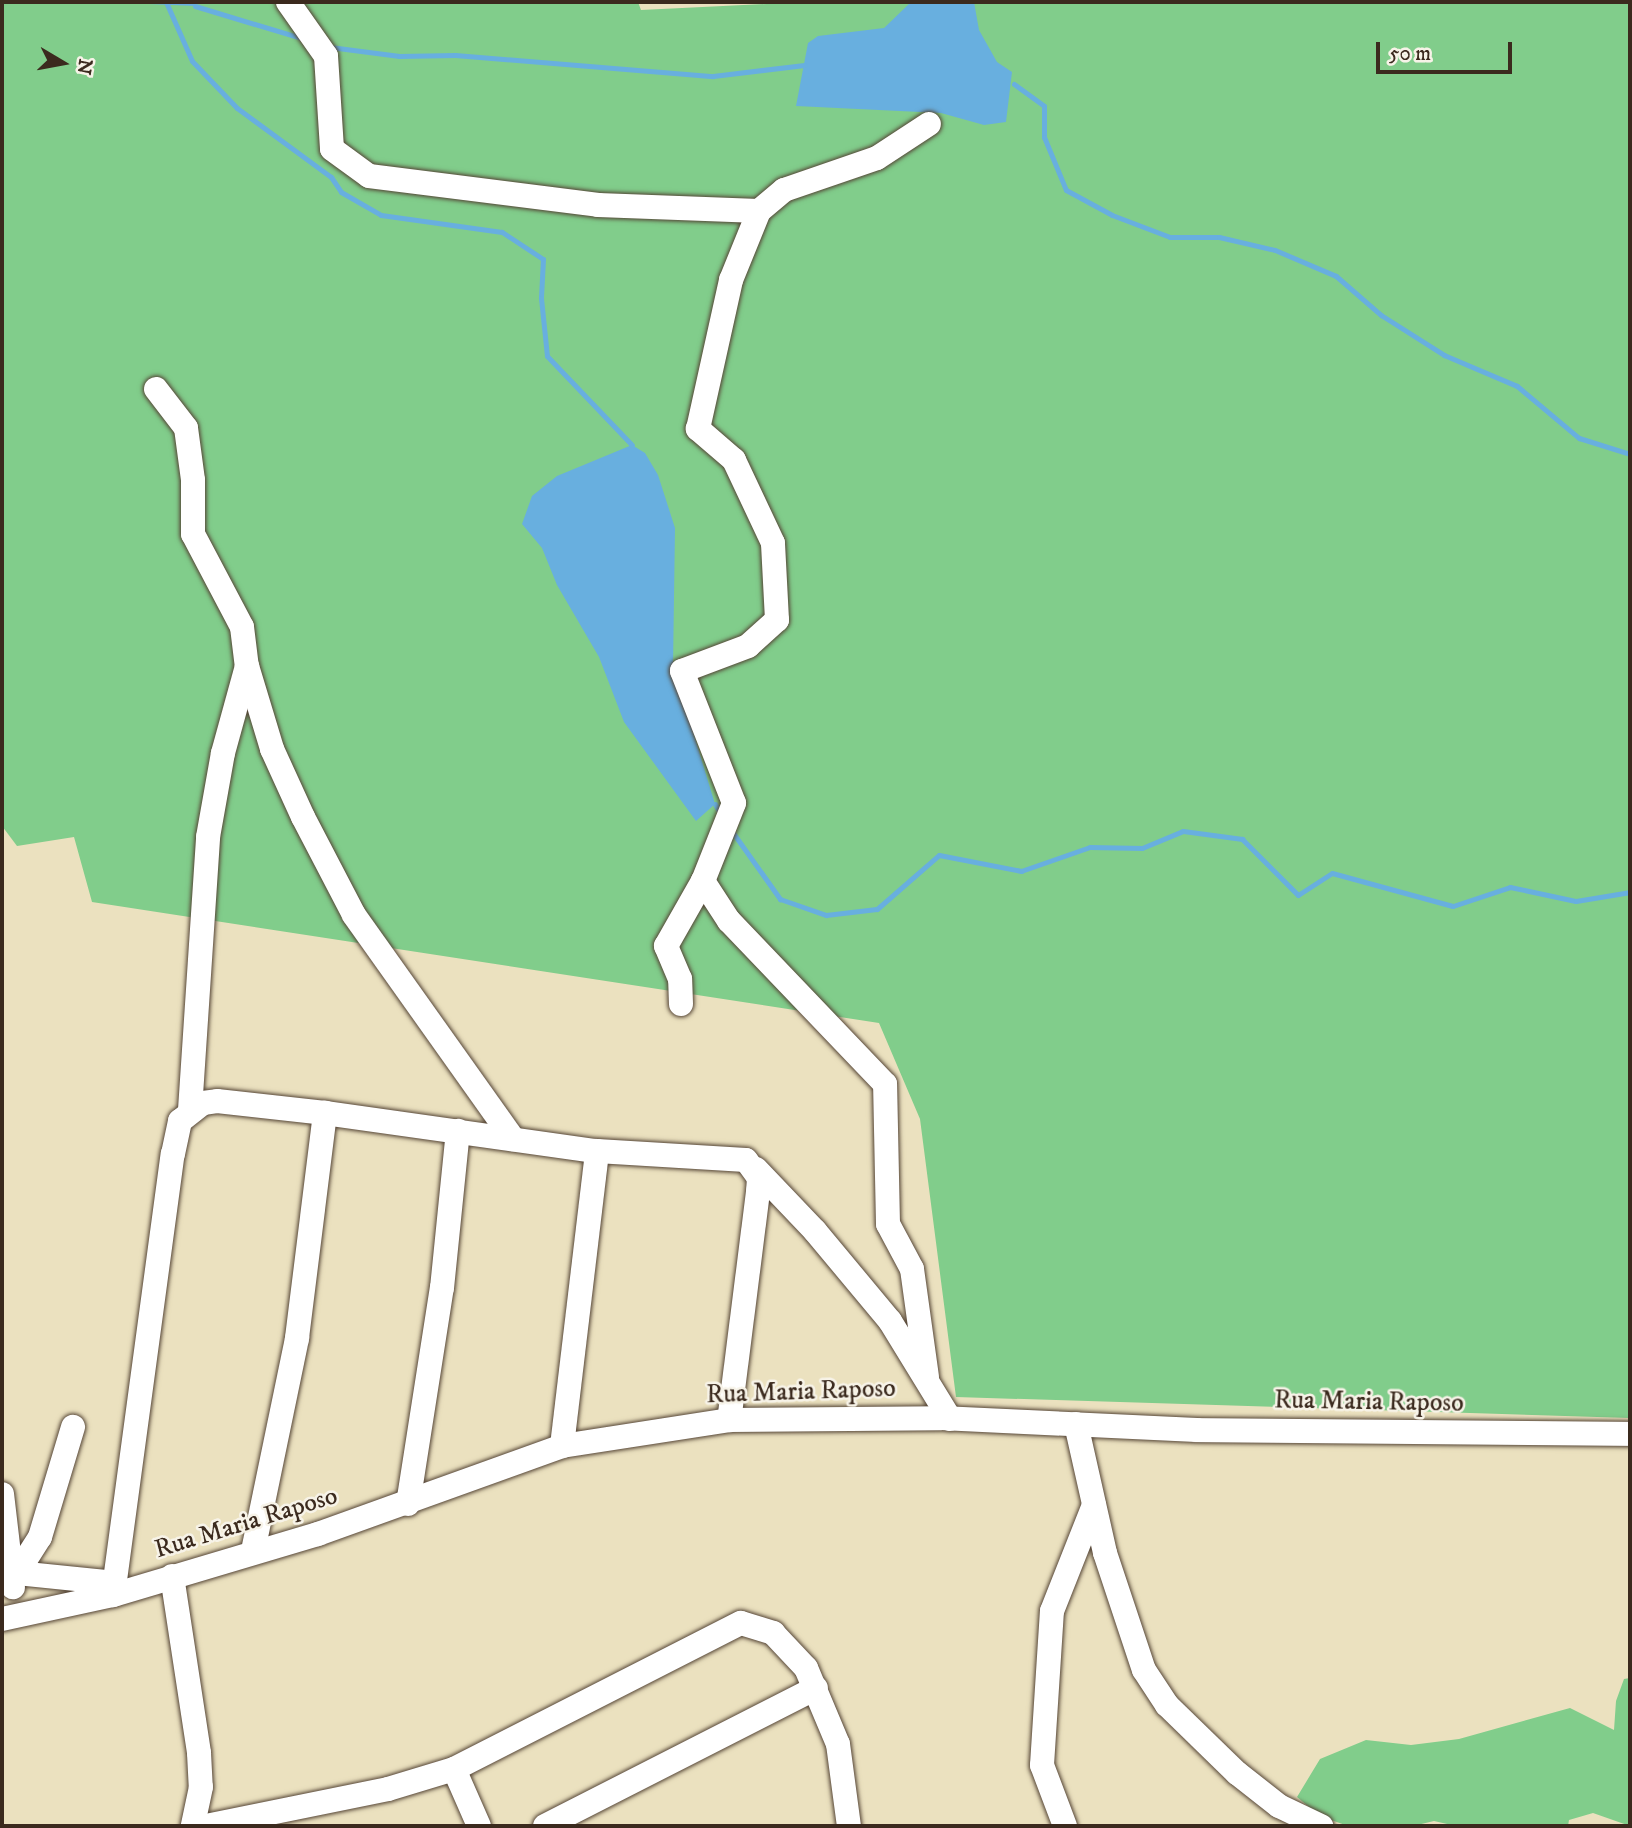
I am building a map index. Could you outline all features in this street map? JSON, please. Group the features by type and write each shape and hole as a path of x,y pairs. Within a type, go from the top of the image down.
{"street":[{"path":"288,2 326,56 332,149 369,176 598,205 759,211"},
{"path":"681,1004 680,979 666,946 703,881 734,803 682,671 748,646 777,620 773,543 734,460 698,429 731,281 759,211 784,190 877,158 929,124"},
{"path":"156,389 186,428 193,480 193,534 242,627 247,666 272,749 354,915 513,1139"},
{"path":"190,1110 208,837 223,753 247,666"},
{"path":"703,881 729,921 885,1084 888,1224 912,1269 927,1377"},
{"path":"15,1577 114,1589 173,1154 180,1121 190,1110 217,1101 325,1113 597,1151 733,1156 754,1167 840,1261 890,1321 927,1377 950,1419"},
{"path":"253,1551 297,1338 325,1113"},
{"path":"408,1504 442,1288 458,1131"},
{"path":"562,1446 597,1151"},
{"path":"729,1420 758,1192 754,1167"},
{"name":"Rua Maria Raposo","path":"9,1617 114,1589 172,1577 408,1504 562,1446 729,1420 950,1419 1076,1424 1630,1434"},
{"path":"1076,1424 1123,1619 1144,1670 1167,1705 1237,1773 1279,1806 1321,1826"},
{"path":"15,1577 40,1537 73,1427"},
{"path":"1605,1434 1630,1445"},
{"path":"2,1494 15,1577 9,1617"},
{"path":"1065,1826 1042,1765 1052,1611 1094,1505"},
{"path":"172,1577 199,1753 201,1787 193,1826"},
{"path":"206,1826 388,1789 454,1769 741,1623 755,1624 786,1643 816,1688 838,1744 849,1826"},
{"path":"545,1826 816,1688"},
{"path":"454,1769 479,1826"}],"green space":[{"path":"2,2 638,2 641,10 806,2 1630,2 1630,1418 956,1397 920,1119 879,1023 92,902 74,837 17,846 2,826"},
{"path":"1630,1678 1630,1826 1593,1813 1569,1820 1568,1826 1456,1826 1434,1821 1413,1826 1348,1826 1320,1816 1297,1797 1320,1759 1366,1740 1411,1745 1459,1739 1570,1708 1614,1730 1616,1701 1624,1679"}],"water":[{"path":"195,2 195,6 127,3"},
{"path":"911,2 974,2 979,30 997,62 1012,72 1006,122 984,125 941,113 796,106 808,43 818,36 884,28"},
{"path":"632,445 645,453 658,475 675,528 673,666 715,804 696,821 624,722 599,657 557,585 542,548 522,524 532,496 557,476"}],"waterway":[{"path":"166,2 192,61 237,108 331,177 341,192 381,215 502,232 543,259 541,298 547,356 632,445"},
{"path":"195,6 304,39"},
{"path":"330,47 399,56 455,55 713,76 804,65"},
{"path":"1014,84 1044,106 1044,137 1066,190 1112,215 1170,237 1219,237 1275,250 1336,276 1381,315 1444,355 1517,386 1579,438 1630,454"},
{"path":"715,804 720,813"},
{"path":"731,830 780,899 826,915 877,909 939,855 1021,871 1090,847 1142,848 1183,831 1242,839 1298,895 1332,873 1453,906 1510,887 1576,901 1630,892"}]}
